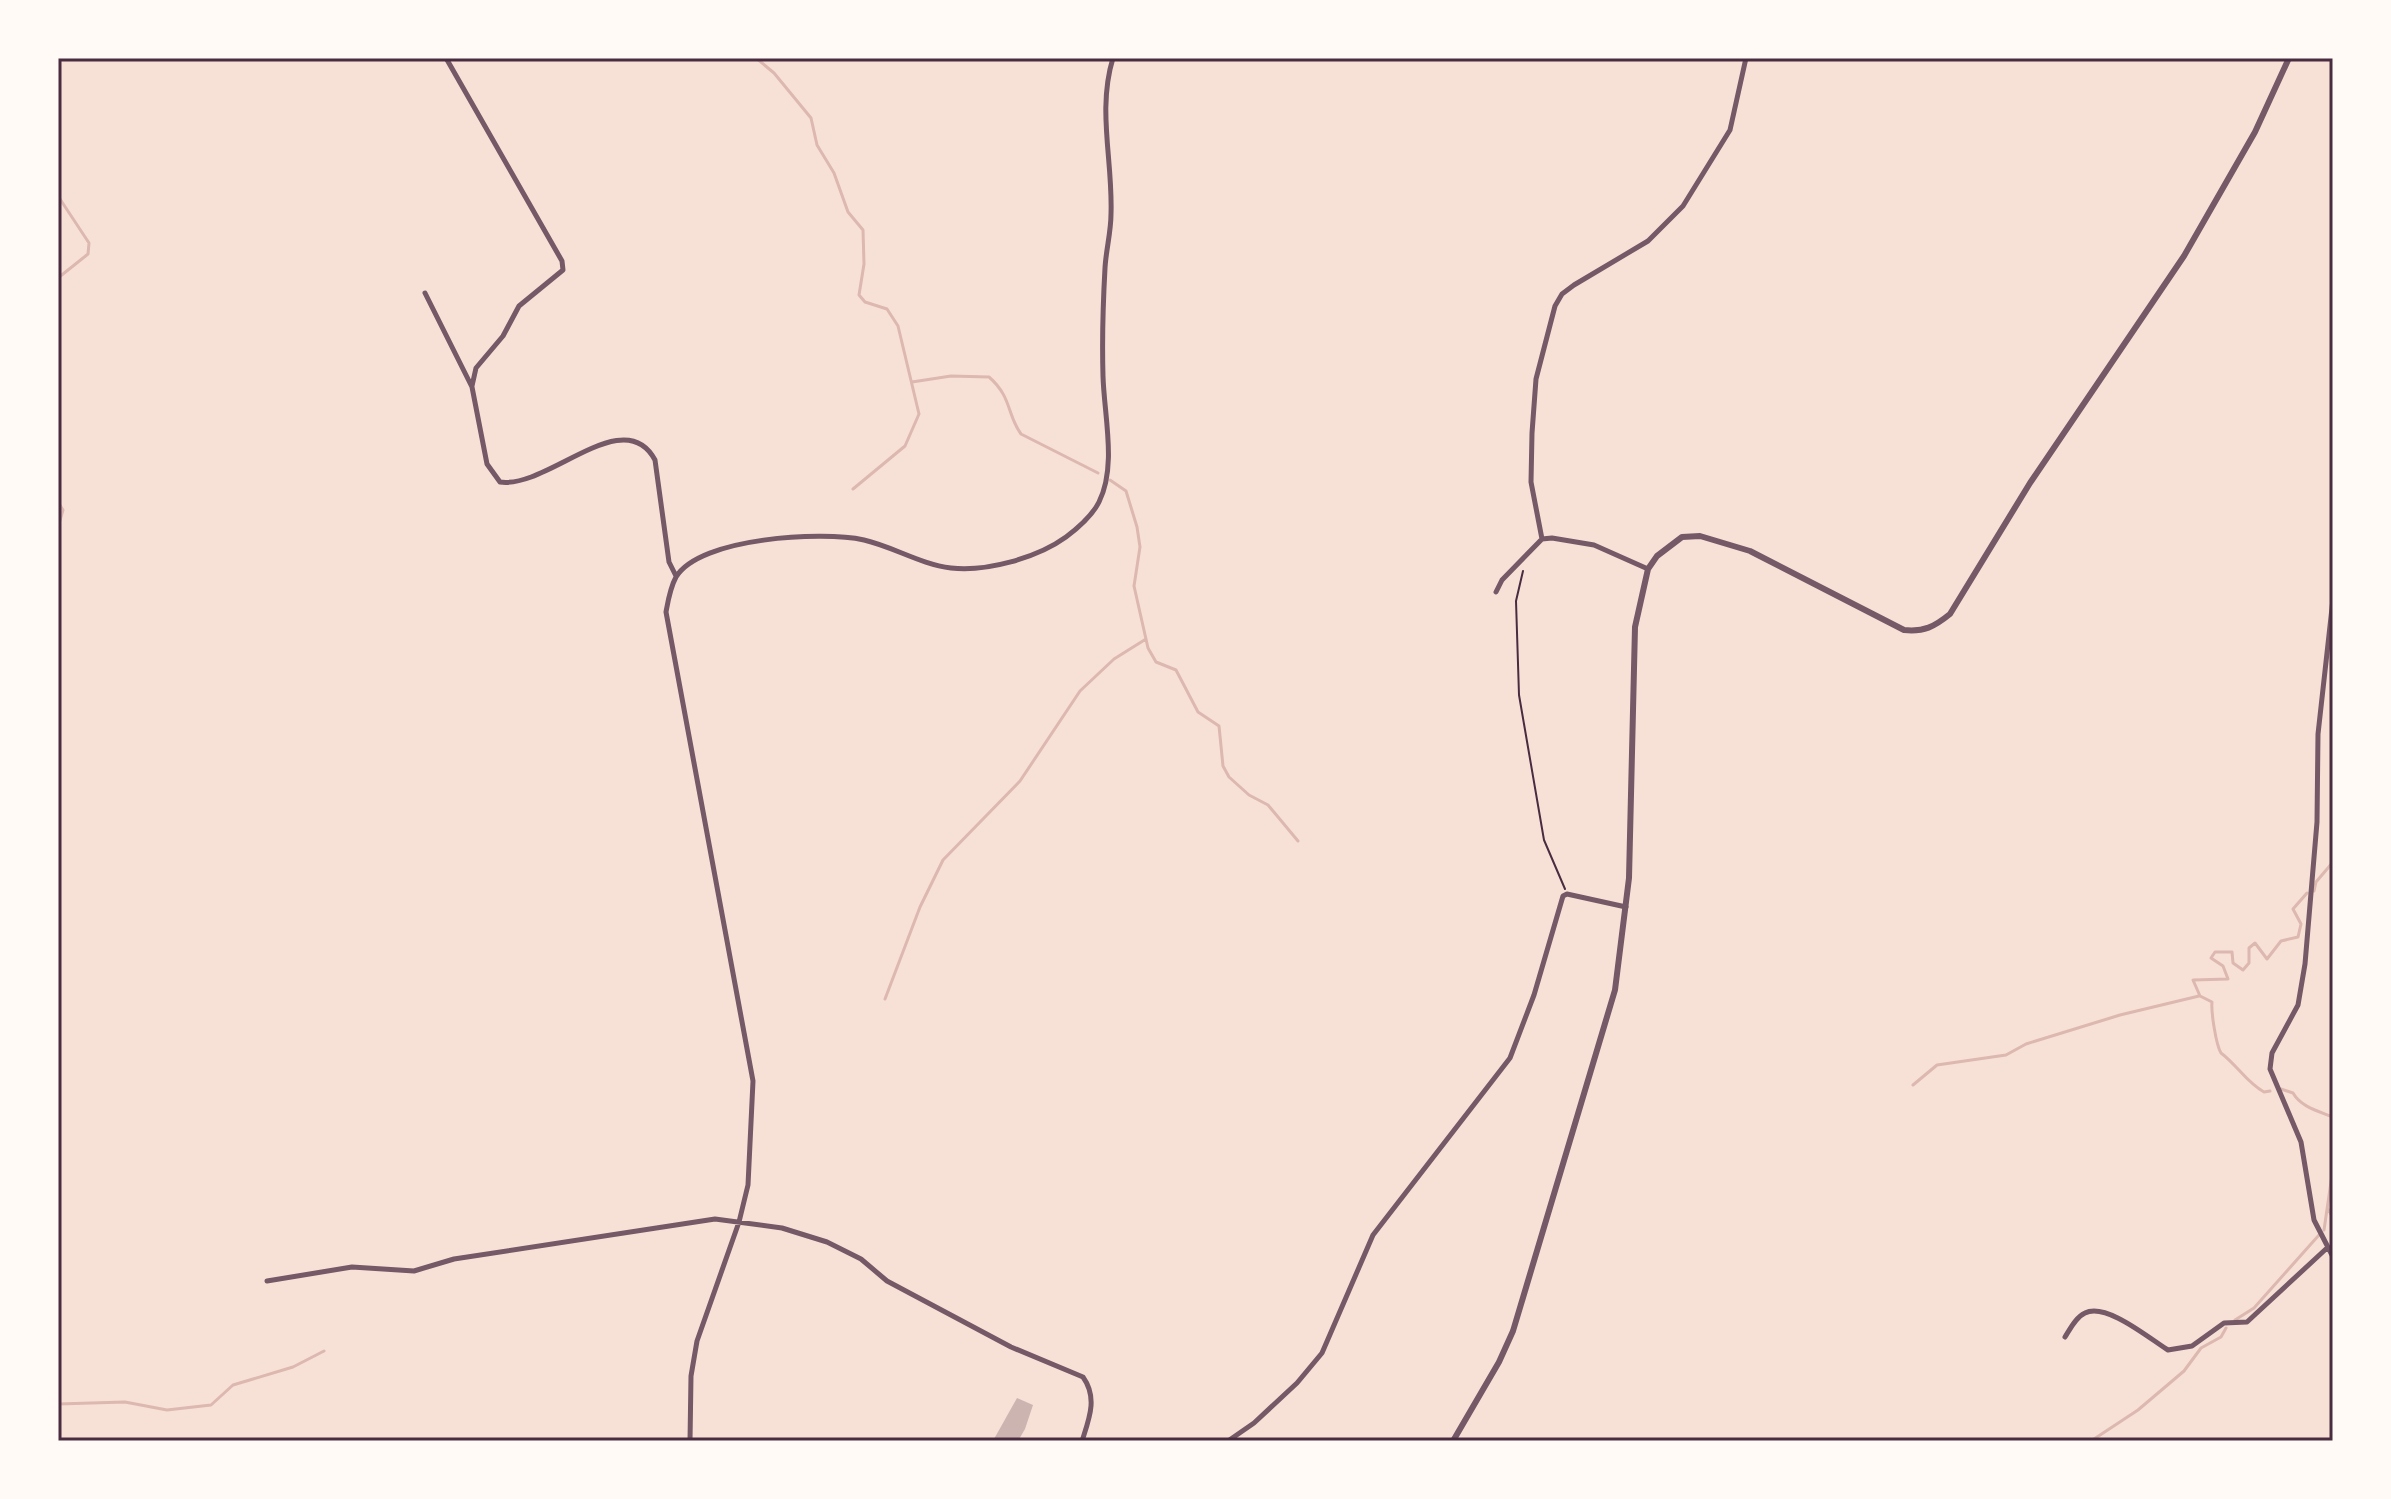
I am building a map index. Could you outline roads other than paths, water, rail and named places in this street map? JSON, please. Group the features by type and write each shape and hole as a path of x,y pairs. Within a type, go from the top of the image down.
{"street":[{"path":"446,58 562,261 563,270 519,306 503,336 476,368 472,387"},
{"path":"690,1441 691,1376 697,1341 739,1222 748,1185 753,1081 666,612 676,576 688,564 722,551 757,540 790,536 827,535 865,540 953,568 990,566 1063,539 1084,523 1099,502 1107,457 1103,358 1105,267 1111,215 1104,113 1113,58"},
{"path":"1542,539 1531,482 1532,433 1536,379 1555,306 1574,285 1648,241 1683,206 1730,130 1746,58"},
{"path":"1453,1441 1499,1362 1517,1317 1615,990 1626,907 1635,627 1648,569 1657,556 1682,537 1700,536 1750,551 1904,630 1922,632 1937,625 1950,614 2030,483 2184,256 2255,132 2289,58"},
{"path":"425,293 472,387 487,464 500,482 513,484 548,471 617,438 649,448 658,474 669,562 676,576"},
{"path":"1496,592 1502,580 1523,562 1542,539"},
{"path":"1542,539 1594,545 1648,569"},
{"path":"2333,599 2320,710 2317,822 2305,964 2298,1005 2270,1062 2276,1091 2301,1142 2310,1204 2333,1257"},
{"path":"1228,1441 1254,1423 1297,1383 1322,1353 1373,1235 1510,1058 1534,995 1559,902 1567,894 1626,907"},
{"path":"267,1281 352,1267 414,1271 454,1259 715,1219 782,1228 827,1242 861,1259 887,1281 1011,1347 1083,1377 1090,1387 1092,1402 1082,1441"},
{"path":"2065,1337 2083,1313 2094,1310 2108,1312 2168,1350 2192,1346 2224,1323 2247,1322 2327,1248"}],"waterway":[{"path":"756,58 774,73 811,118 817,145 834,173 848,212 863,230 864,264 859,295 865,302 887,309 898,326 919,414 905,446 853,489"},
{"path":"58,196 89,243 88,254 58,278"},
{"path":"912,382 951,376 989,377 1006,399 1021,434 1098,473"},
{"path":"1110,480 1126,491 1137,527 1140,547 1134,586 1148,648 1156,662 1176,670 1198,712 1219,726 1223,766 1229,777 1249,795 1268,805 1298,841"},
{"path":"58,502 63,510 58,527"},
{"path":"885,999 920,907 943,860 1020,781 1080,691 1114,659 1146,639"},
{"path":"2314,891 2316,882 2333,862"},
{"path":"2270,1091 2264,1092 2258,1088 2221,1053 2214,1028 2212,1002 2200,996 2193,980 2228,979 2223,966 2211,958 2215,952 2232,952 2233,963 2243,970 2249,963 2249,948 2255,943 2267,959 2281,941 2298,937 2301,924 2293,909 2307,893"},
{"path":"1913,1085 1937,1065 2006,1055 2026,1044 2120,1015 2199,996"},
{"path":"2281,1089 2293,1093 2310,1108 2333,1117"},
{"path":"2324,1230 2333,1168"},
{"path":"2328,1209 2333,1218"},
{"path":"2235,1320 2254,1308 2319,1235"},
{"path":"2091,1441 2138,1410 2184,1371 2201,1348 2221,1337 2226,1328"},
{"path":"58,1404 125,1402 167,1410 211,1405 233,1385 293,1367 324,1351"},
{"path":"1988,1441 1999,1441"}]}
